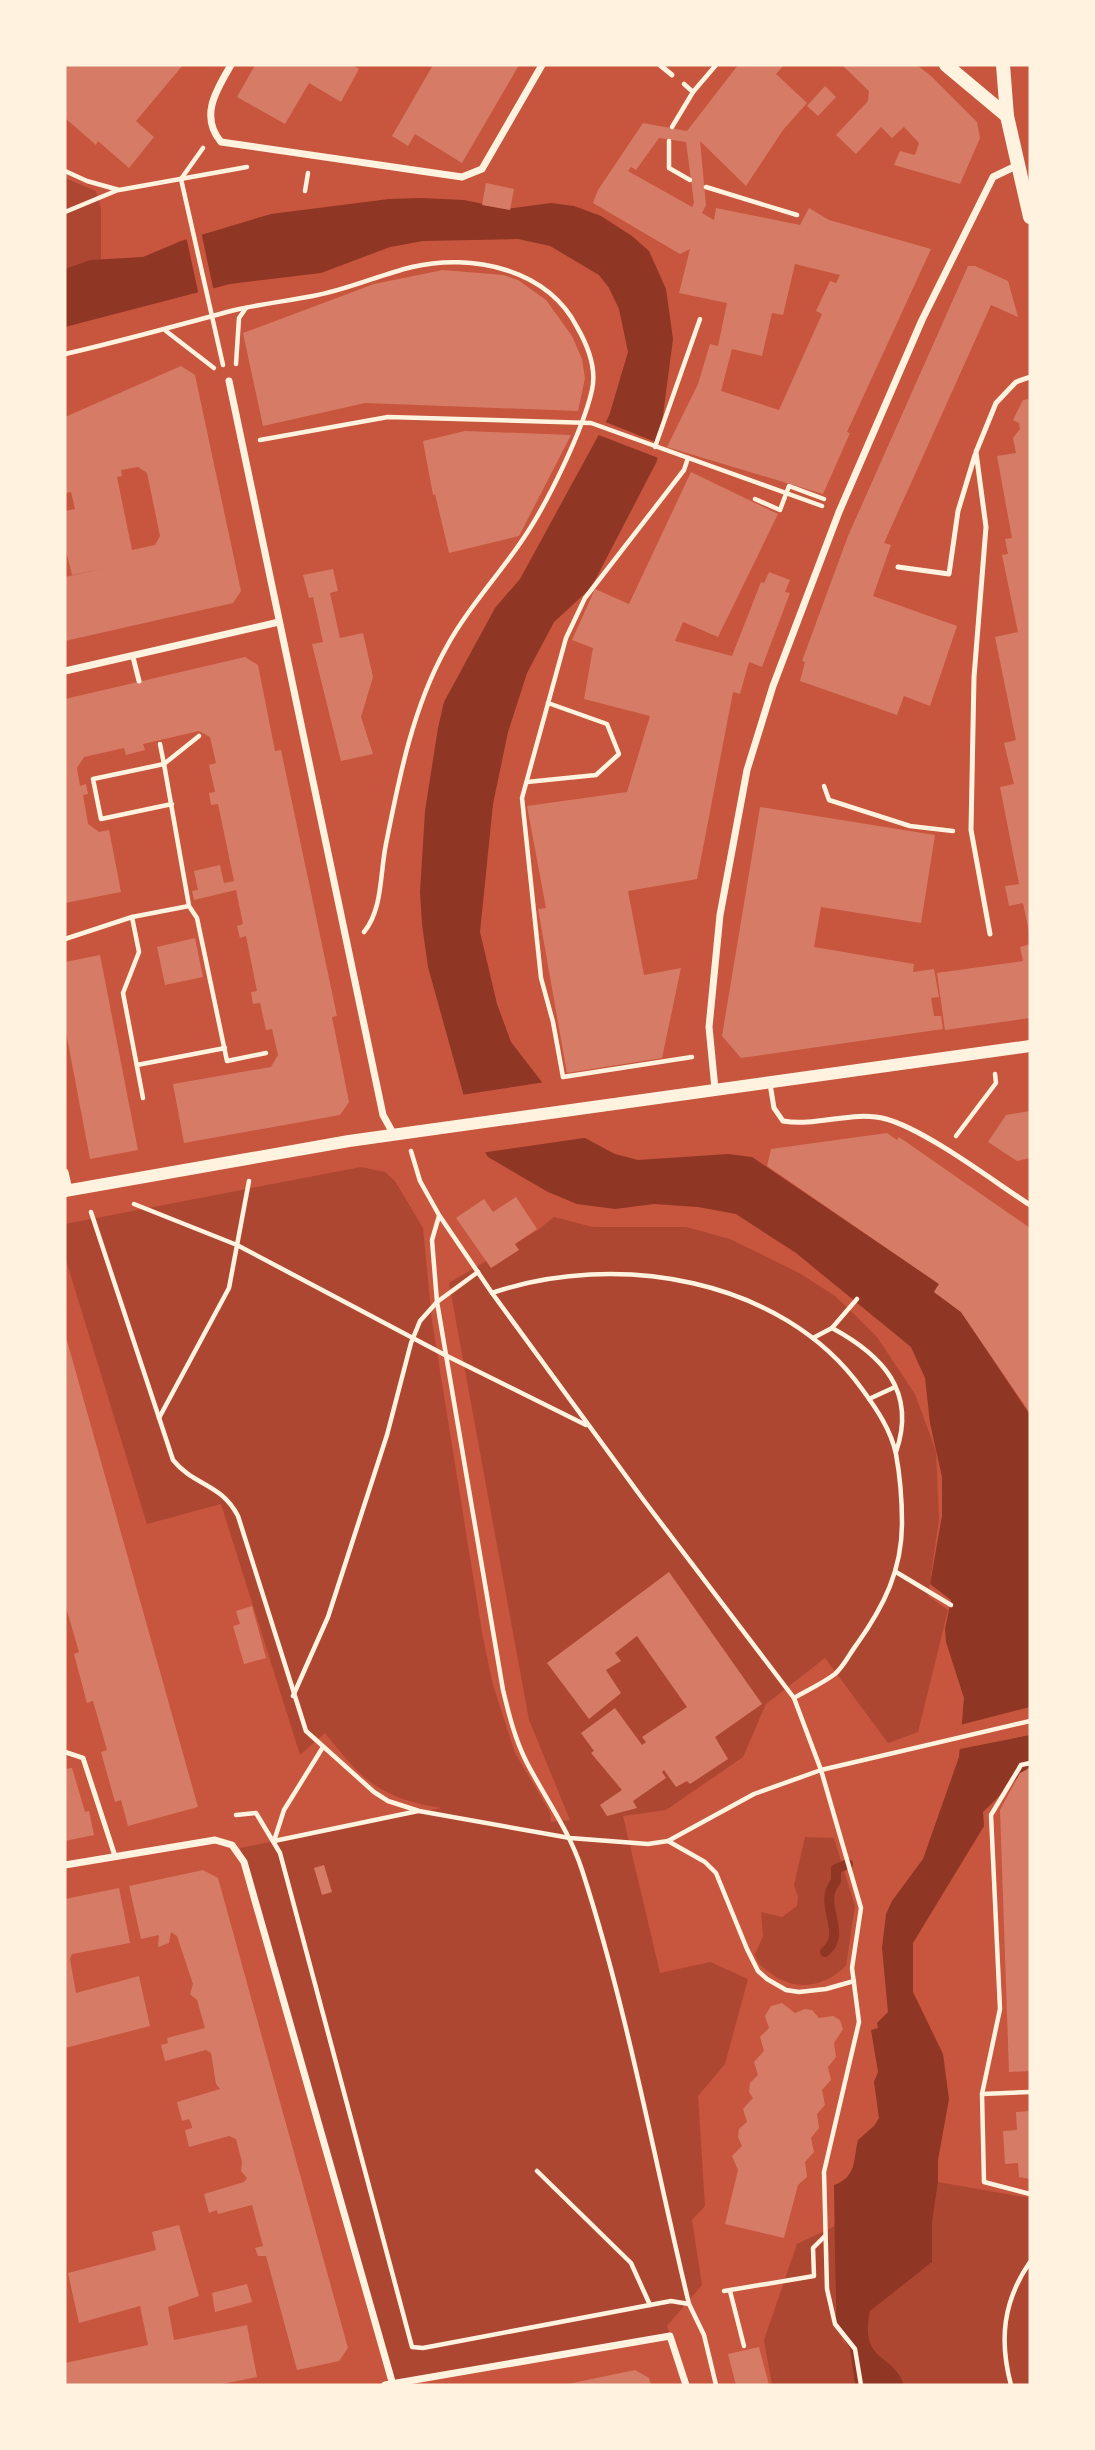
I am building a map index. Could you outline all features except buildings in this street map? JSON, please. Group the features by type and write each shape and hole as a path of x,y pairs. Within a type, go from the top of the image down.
{"main road":[{"path":"946,65 1007,116"},
{"path":"1003,65 1007,116 1030,217"}],"street":[{"path":"231,65 211,104 211,127 221,142 445,177 462,177 482,169 542,65"},
{"path":"715,1089 709,1027 720,915 747,770 773,686 839,512 922,320 993,177 1019,164"},
{"path":"229,381 383,1115 400,1134"},
{"path":"65,671 279,622"},
{"path":"65,1172 67,1190 261,1155 466,1124 1030,1046"},
{"path":"65,1865 215,1840 232,1845 244,1863 390,2385 670,2336 686,2385"}],"lane":[{"path":"660,65 672,75"},
{"path":"898,567 949,574 958,510 976,453 996,403 1016,382 1030,377"},
{"path":"976,453 986,527 974,677 971,830 990,934"},
{"path":"133,657 139,681"},
{"path":"769,1082 774,1108 783,1121 798,1124 858,1118 885,1119 945,1150 1030,1205"},
{"path":"65,1752 83,1758 115,1856"}],"path":[{"path":"672,127 693,92 716,65"},
{"path":"672,75 693,92"},
{"path":"669,141 669,168 690,180"},
{"path":"208,142 181,179 220,356"},
{"path":"305,191 309,164"},
{"path":"65,212 119,190 254,165"},
{"path":"65,171 87,181 119,190"},
{"path":"706,187 797,215"},
{"path":"65,354 246,308 314,296 416,266 471,264 521,274 561,303 586,342 593,363 593,386 583,423 526,536 448,644 424,690 386,845 378,897 365,930"},
{"path":"236,365 239,318 246,308"},
{"path":"655,447 700,319"},
{"path":"165,330 214,368"},
{"path":"242,443 388,417 583,423 839,512"},
{"path":"688,458 684,470 585,598 566,638 522,798 541,978 553,1022 563,1077 710,1054"},
{"path":"755,499 780,510 789,486 818,496"},
{"path":"527,782 596,775 619,754 607,724 548,703"},
{"path":"172,804 101,819 93,779 163,764 199,736"},
{"path":"160,744 189,906 197,918 228,1060 266,1053"},
{"path":"824,786 830,800 910,826 940,832 971,830"},
{"path":"65,939 132,917 189,906"},
{"path":"132,917 139,952 123,993 143,1098"},
{"path":"136,1065 225,1048"},
{"path":"945,1150 996,1083 995,1074"},
{"path":"400,1134 420,1181 439,1215 492,1293 589,1427 794,1698 821,1770 860,1900 853,1981 859,2022 827,2155 825,2236 827,2289 835,2324 855,2349 862,2385"},
{"path":"159,1418 229,1288 249,1182 261,1155"},
{"path":"134,1204 237,1245 445,1355 589,1427"},
{"path":"91,1212 173,1460 190,1477 214,1487 229,1499 238,1516 293,1697 306,1731 374,1792 388,1801 419,1811 570,1838 648,1844 668,1841 754,1794 821,1770 1030,1721"},
{"path":"439,1215 432,1240 437,1302 492,1632 513,1730 526,1761 570,1838 627,2028 689,2304 704,2335 716,2385"},
{"path":"293,1697 328,1617 387,1435 413,1337 420,1321 437,1302 478,1272"},
{"path":"492,1293 555,1277 650,1275 709,1286 764,1309 813,1338 848,1368 884,1424 896,1453 902,1502 902,1548 885,1602 836,1673 794,1698"},
{"path":"813,1338 832,1328 857,1300"},
{"path":"832,1328 860,1342 877,1358 895,1387 903,1415 902,1435 896,1453"},
{"path":"869,1399 895,1387"},
{"path":"896,1572 951,1605"},
{"path":"274,1841 284,1810 323,1746"},
{"path":"1030,1763 1021,1765 991,1815 1000,2008 982,2094 984,2182 1030,2194"},
{"path":"274,1841 419,1811"},
{"path":"236,1815 256,1813 274,1841 288,1879 412,2347 423,2348 671,2301 689,2304"},
{"path":"668,1841 705,1862 716,1873 747,1949 766,1979 786,1990 799,1992 826,1989 853,1981"},
{"path":"982,2094 1030,2092"},
{"path":"537,2171 631,2263 650,2305"},
{"path":"744,2346 727,2291 814,2276 813,2248 825,2236"},
{"path":"1011,2385 1003,2356 1004,2323 1012,2292 1030,2262"}],"shaded area":[{"path":"65,178 96,191 101,208 101,259 65,269"},
{"path":"389,199 464,200 507,209 551,203 574,206 601,216 632,236 649,251 666,289 673,339 657,461 591,588 554,622 527,673 508,732 493,804 480,932 497,1004 511,1042 585,1138 615,1154 638,1160 728,1154 752,1157 939,1284 934,1292 961,1312 1030,1415 1030,1766 983,1812 984,1826 913,1943 913,1992 943,2054 949,2099 938,2160 932,2223 932,2262 870,2311 868,2328 873,2349 899,2374 904,2385 855,2385 850,2349 836,2327 834,2185 850,2173 858,2140 879,2118 874,2082 878,2072 871,2030 878,2028 877,2023 888,2012 882,1948 886,1914 892,1901 923,1859 959,1757 964,1698 946,1642 945,1629 951,1600 930,1584 942,1516 942,1477 930,1423 925,1378 911,1347 796,1253 736,1214 698,1207 654,1204 615,1209 577,1204 548,1192 488,1157 475,1136 428,967 422,924 420,892 425,811 444,702 495,608 520,579 609,416 628,352 619,309 599,275 550,246 518,239 423,241 390,247 321,273 230,284 65,327 65,269 90,260 143,257 181,241 271,214"},
{"path":"361,1167 385,1172 395,1181 423,1228 432,1321 493,1685 515,1753 550,1812 551,1822 570,1820 529,1720 449,1283 538,1230 554,1217 593,1227 686,1227 730,1239 801,1274 835,1296 855,1315 877,1337 915,1394 936,1451 939,1519 928,1596 948,1610 918,1732 888,1743 825,1658 766,1704 743,1757 666,1810 623,1816 660,1973 710,1962 748,1979 725,2064 698,2096 705,2206 692,2220 702,2285 667,2326 670,2336 392,2384 240,1848 441,1808 402,1799 374,1785 351,1764 325,1733 300,1755 221,1504 147,1524 65,1257 65,1224"},
{"path":"805,1837 834,1838 855,1906 846,1966 818,1983 798,1985 788,1983 769,1972 760,1965 755,1954 763,1936 761,1912 782,1917 797,1906 798,1897 794,1885"},
{"path":"938,2182 1030,2198 1030,2385 904,2385 899,2374 873,2349 867,2328 869,2311 932,2262 932,2223"},
{"path":"835,2226 835,2312 843,2341 850,2349 855,2385 772,2385 764,2340 797,2244"}],"pier":[{"path":"201,231 214,292 199,296 186,236"},
{"path":"603,421 663,445 661,459 596,434"},
{"path":"545,1082 591,1137 480,1153 471,1137 461,1095"},
{"path":"1030,1707 1030,1735 955,1750 956,1726"}],"waterway":[{"path":"825,1952 832,1944 834,1936 829,1899 836,1881 836,1869 848,1864"}]}
